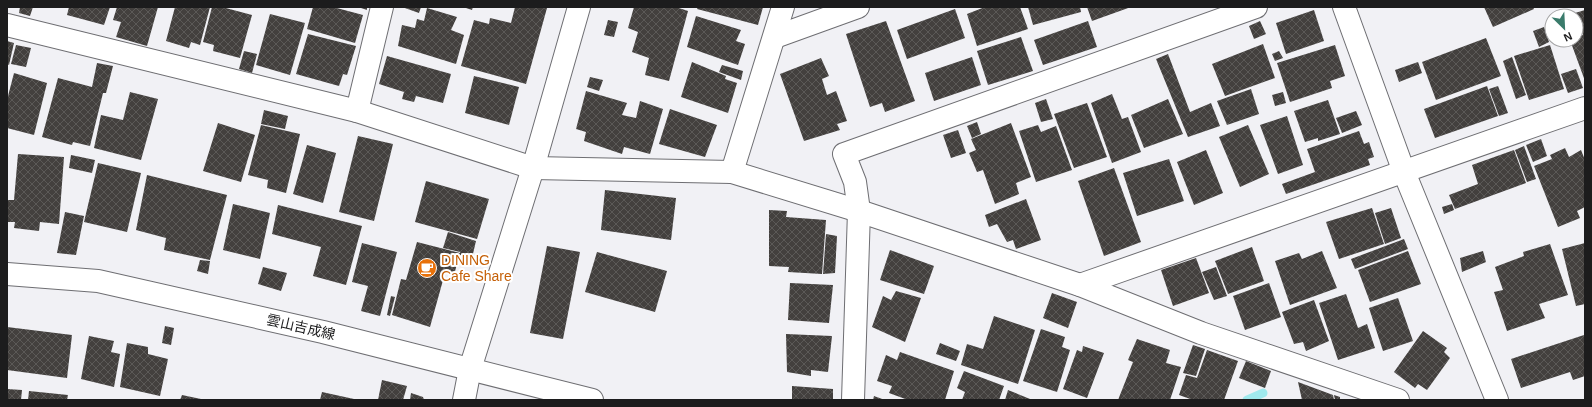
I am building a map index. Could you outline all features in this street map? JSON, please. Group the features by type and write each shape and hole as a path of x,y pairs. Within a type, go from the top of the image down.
{"street":[{"path":"357,111 382,7"},
{"path":"464,400 470,370 533,168 579,7"},
{"path":"732,172 775,37 783,7"},
{"path":"775,37 858,7"},
{"path":"853,400 859,211 855,182 844,154 1256,7"},
{"path":"1344,7 1404,172 1497,400"},
{"path":"7,25 357,111 533,168 732,172 859,211 1080,285 1201,333 1395,400"},
{"path":"1080,285 1585,108"},
{"name":"雲山吉成線","path":"7,274 98,281 323,332 592,400"}],"building":[{"path":"20,7 33,7 30,16 19,13"},
{"path":"69,7 110,7 104,25 67,15"},
{"path":"117,7 158,7 147,46 116,37 121,22 113,20"},
{"path":"175,7 210,7 200,45 191,42 189,48 166,41"},
{"path":"212,7 222,7 252,15 240,58 213,51 214,45 203,42"},
{"path":"313,7 333,7 363,15 355,43 307,29"},
{"path":"358,7 367,7 367,10"},
{"path":"402,7 421,7 419,13"},
{"path":"463,7 473,7 472,10"},
{"path":"515,7 547,8 526,84 461,66 474,20 489,24 490,18 511,23"},
{"path":"634,7 676,7 688,11 669,81 645,75 649,58 632,52 638,32 628,28"},
{"path":"698,7 763,7 758,25 697,9"},
{"path":"985,7 1020,7 1028,29 977,46 967,14"},
{"path":"1028,7 1080,7 1081,12 1033,25"},
{"path":"1087,7 1131,7 1092,21"},
{"path":"1484,7 1533,7 1534,9 1493,27"},
{"path":"427,8 457,17 451,30 464,35 456,64 398,46 402,25 415,28 417,19 424,21"},
{"path":"955,9 965,38 907,59 897,30"},
{"path":"1314,10 1324,41 1286,54 1276,23"},
{"path":"1584,10 1585,81 1573,48 1584,48"},
{"path":"270,14 305,23 290,75 256,65"},
{"path":"696,16 741,30 736,41 745,44 738,65 687,47"},
{"path":"608,20 618,22 614,37 604,35"},
{"path":"886,21 915,101 885,112 882,103 870,107 846,34"},
{"path":"1088,21 1097,47 1043,65 1034,40"},
{"path":"1260,21 1266,34 1254,39 1249,26"},
{"path":"1544,27 1544,44 1539,47 1533,31"},
{"path":"308,34 356,46 347,75 343,74 339,86 296,74"},
{"path":"1021,37 1033,71 988,85 977,51"},
{"path":"1486,38 1501,76 1436,100 1422,62"},
{"path":"7,41 14,43 9,65 7,64"},
{"path":"1263,44 1275,78 1225,96 1212,64"},
{"path":"16,45 31,48 26,67 11,64"},
{"path":"1335,45 1345,76 1330,81 1332,88 1290,102 1277,63"},
{"path":"1544,47 1551,48 1564,89 1529,100 1514,56"},
{"path":"244,51 257,54 252,73 239,69"},
{"path":"1279,51 1283,58 1275,61 1272,54"},
{"path":"1168,54 1190,112 1211,103 1220,126 1188,137 1156,59"},
{"path":"387,56 451,74 443,103 416,96 414,102 402,99 404,92 379,84"},
{"path":"972,57 981,85 934,101 925,73"},
{"path":"1512,57 1526,95 1516,99 1503,61"},
{"path":"821,58 829,76 822,79 827,95 836,91 847,121 837,124 840,130 804,141 780,74"},
{"path":"692,62 726,76 725,79 737,83 728,113 681,97"},
{"path":"1418,62 1422,73 1399,82 1395,70"},
{"path":"97,63 113,66 106,93 103,93 90,146 73,142 72,145 42,137 58,78 92,87"},
{"path":"722,65 743,71 741,80 719,72"},
{"path":"1576,69 1583,88 1568,93 1561,74"},
{"path":"14,73 47,83 34,135 7,128 7,100"},
{"path":"474,76 519,87 509,125 465,113"},
{"path":"590,77 603,80 599,91 587,87"},
{"path":"1487,86 1498,116 1435,138 1424,109"},
{"path":"1498,86 1508,113 1499,116 1489,89"},
{"path":"1251,89 1259,114 1227,125 1217,101"},
{"path":"586,91 627,103 622,115 636,118 640,101 663,109 650,154 624,147 622,154 584,141 586,132 576,129"},
{"path":"130,92 158,99 141,160 94,148 101,115 123,120"},
{"path":"1283,92 1286,103 1275,106 1272,95"},
{"path":"1112,94 1122,119 1128,117 1141,152 1112,163 1091,103"},
{"path":"1046,99 1053,119 1041,122 1035,103"},
{"path":"1168,99 1183,134 1144,148 1131,115"},
{"path":"1328,100 1340,134 1318,141 1318,138 1305,142 1294,111"},
{"path":"1087,103 1107,157 1074,168 1054,114"},
{"path":"670,109 717,125 705,157 659,144"},
{"path":"264,110 288,116 285,129 261,124"},
{"path":"1356,111 1362,125 1342,133 1336,118"},
{"path":"1287,116 1303,165 1278,174 1260,125"},
{"path":"977,122 981,134 972,138 967,126"},
{"path":"218,123 255,135 241,182 203,171"},
{"path":"1011,123 1031,177 1016,183 1019,194 995,204 983,170 977,172 969,153 976,150 971,139"},
{"path":"261,125 300,134 286,193 267,188 268,180 248,175"},
{"path":"1038,125 1041,132 1056,126 1072,170 1036,182 1019,131"},
{"path":"1248,125 1269,174 1240,187 1219,137"},
{"path":"958,130 966,153 951,158 943,135"},
{"path":"1359,131 1364,144 1369,142 1374,157 1368,159 1370,165 1286,194 1282,184 1315,172 1307,149"},
{"path":"358,136 393,144 374,221 339,212"},
{"path":"1541,139 1547,156 1533,162 1526,145"},
{"path":"307,145 336,153 323,203 293,194"},
{"path":"1524,146 1536,179 1527,182 1515,150"},
{"path":"1565,148 1569,157 1581,150 1585,160 1585,207 1577,211 1580,218 1558,227 1534,166 1552,159 1550,155"},
{"path":"1206,150 1223,193 1194,205 1177,162"},
{"path":"1514,150 1526,183 1455,209 1449,195 1478,184 1472,165"},
{"path":"18,154 64,157 59,224 40,222 39,231 14,228 15,222 7,222 7,200 14,200"},
{"path":"71,155 95,160 92,173 69,168"},
{"path":"1169,159 1184,201 1137,216 1123,173"},
{"path":"98,163 141,173 127,232 84,222"},
{"path":"1114,168 1141,242 1104,256 1078,181"},
{"path":"147,175 227,195 210,260 164,250 166,238 136,230"},
{"path":"426,181 489,199 477,239 415,222"},
{"path":"605,190 676,198 671,240 601,230"},
{"path":"1026,199 1041,240 1016,249 1013,240 1007,242 997,224 989,227 985,215"},
{"path":"233,204 270,213 260,259 223,250"},
{"path":"1452,204 1454,210 1444,214 1442,207"},
{"path":"278,205 362,226 346,285 313,276 321,247 272,234"},
{"path":"1372,208 1384,244 1339,259 1326,222"},
{"path":"1391,208 1401,238 1385,244 1375,213"},
{"path":"769,210 787,211 786,217 826,220 822,274 788,272 789,267 769,266"},
{"path":"65,212 84,216 76,255 57,253"},
{"path":"448,232 476,241 472,258 460,255 460,252 443,248"},
{"path":"826,234 837,236 835,273 823,274"},
{"path":"1404,239 1408,249 1355,269 1351,259"},
{"path":"417,242 460,253 454,275 445,273 430,327 392,315 401,279 406,280"},
{"path":"362,243 397,252 380,316 361,311 368,286 352,282"},
{"path":"1585,243 1585,304 1576,306 1562,249"},
{"path":"1550,244 1568,295 1539,304 1545,318 1507,331 1494,292 1503,290 1495,267 1524,256 1523,252"},
{"path":"547,246 580,252 563,339 530,333"},
{"path":"1252,247 1264,281 1228,294 1215,261"},
{"path":"890,250 934,266 924,294 880,280"},
{"path":"1322,251 1337,288 1290,305 1275,261 1299,253 1302,259"},
{"path":"1408,251 1421,284 1370,302 1358,270"},
{"path":"1483,251 1486,262 1462,272 1460,258"},
{"path":"597,252 667,271 655,312 585,292"},
{"path":"1196,258 1209,293 1173,306 1161,270"},
{"path":"200,260 210,261 208,274 197,271"},
{"path":"263,267 287,273 281,291 258,284"},
{"path":"1216,267 1227,296 1214,300 1202,272"},
{"path":"790,283 833,285 829,323 788,320"},
{"path":"1269,283 1281,317 1245,330 1233,296"},
{"path":"896,291 921,298 905,342 872,327 883,296 891,300"},
{"path":"1052,293 1077,302 1068,328 1043,318"},
{"path":"1346,294 1358,328 1367,324 1375,348 1338,360 1319,303"},
{"path":"391,296 395,297 390,316 387,315"},
{"path":"1398,298 1413,341 1383,351 1369,308"},
{"path":"1314,300 1329,341 1306,351 1303,342 1294,344 1282,312"},
{"path":"994,316 1035,330 1018,384 961,365 967,344 983,349"},
{"path":"165,326 174,328 171,345 162,343"},
{"path":"7,327 72,335 67,378 7,370"},
{"path":"1041,329 1065,337 1062,347 1070,350 1057,392 1023,381"},
{"path":"1423,331 1447,348 1444,352 1450,358 1427,390 1418,384 1415,388 1394,372"},
{"path":"786,334 832,336 828,372 811,370 811,376 787,372"},
{"path":"1584,335 1585,376 1573,380 1570,372 1521,388 1511,359"},
{"path":"89,336 114,341 111,352 120,354 114,387 81,379"},
{"path":"1137,339 1170,350 1166,363 1181,367 1170,400 1118,400 1133,362 1128,360"},
{"path":"127,343 148,347 148,354 168,359 160,396 120,387"},
{"path":"940,343 960,351 956,361 936,354"},
{"path":"1193,345 1205,349 1196,376 1183,373"},
{"path":"1083,346 1104,353 1087,398 1063,389 1077,350 1082,352"},
{"path":"1207,350 1238,361 1224,400 1193,400 1179,395 1186,375 1197,378"},
{"path":"900,352 954,371 945,400 908,400 889,393 892,386 877,381 886,355 897,360"},
{"path":"1246,361 1271,371 1265,388 1239,378"},
{"path":"964,371 1004,386 999,400 962,400 965,392 957,388"},
{"path":"382,380 407,386 403,400 378,400"},
{"path":"1298,382 1333,395 1334,400 1302,400"},
{"path":"792,386 833,389 833,400 792,400"},
{"path":"7,389 22,390 21,400 7,400"},
{"path":"1008,390 1030,399 1030,400 1005,400"},
{"path":"29,391 68,395 67,400 28,400"},
{"path":"322,392 354,399 354,400 320,400"},
{"path":"411,393 423,397 424,400 410,400"},
{"path":"182,395 201,399 201,400 180,400"},
{"path":"1334,395 1340,397 1340,400 1335,400"},
{"path":"874,396 885,400 873,400"}],"waterway":[{"path":"1247,400 1263,393"}],"place":[{"name":"DINING Cafe Share","path":"427,268"}]}
